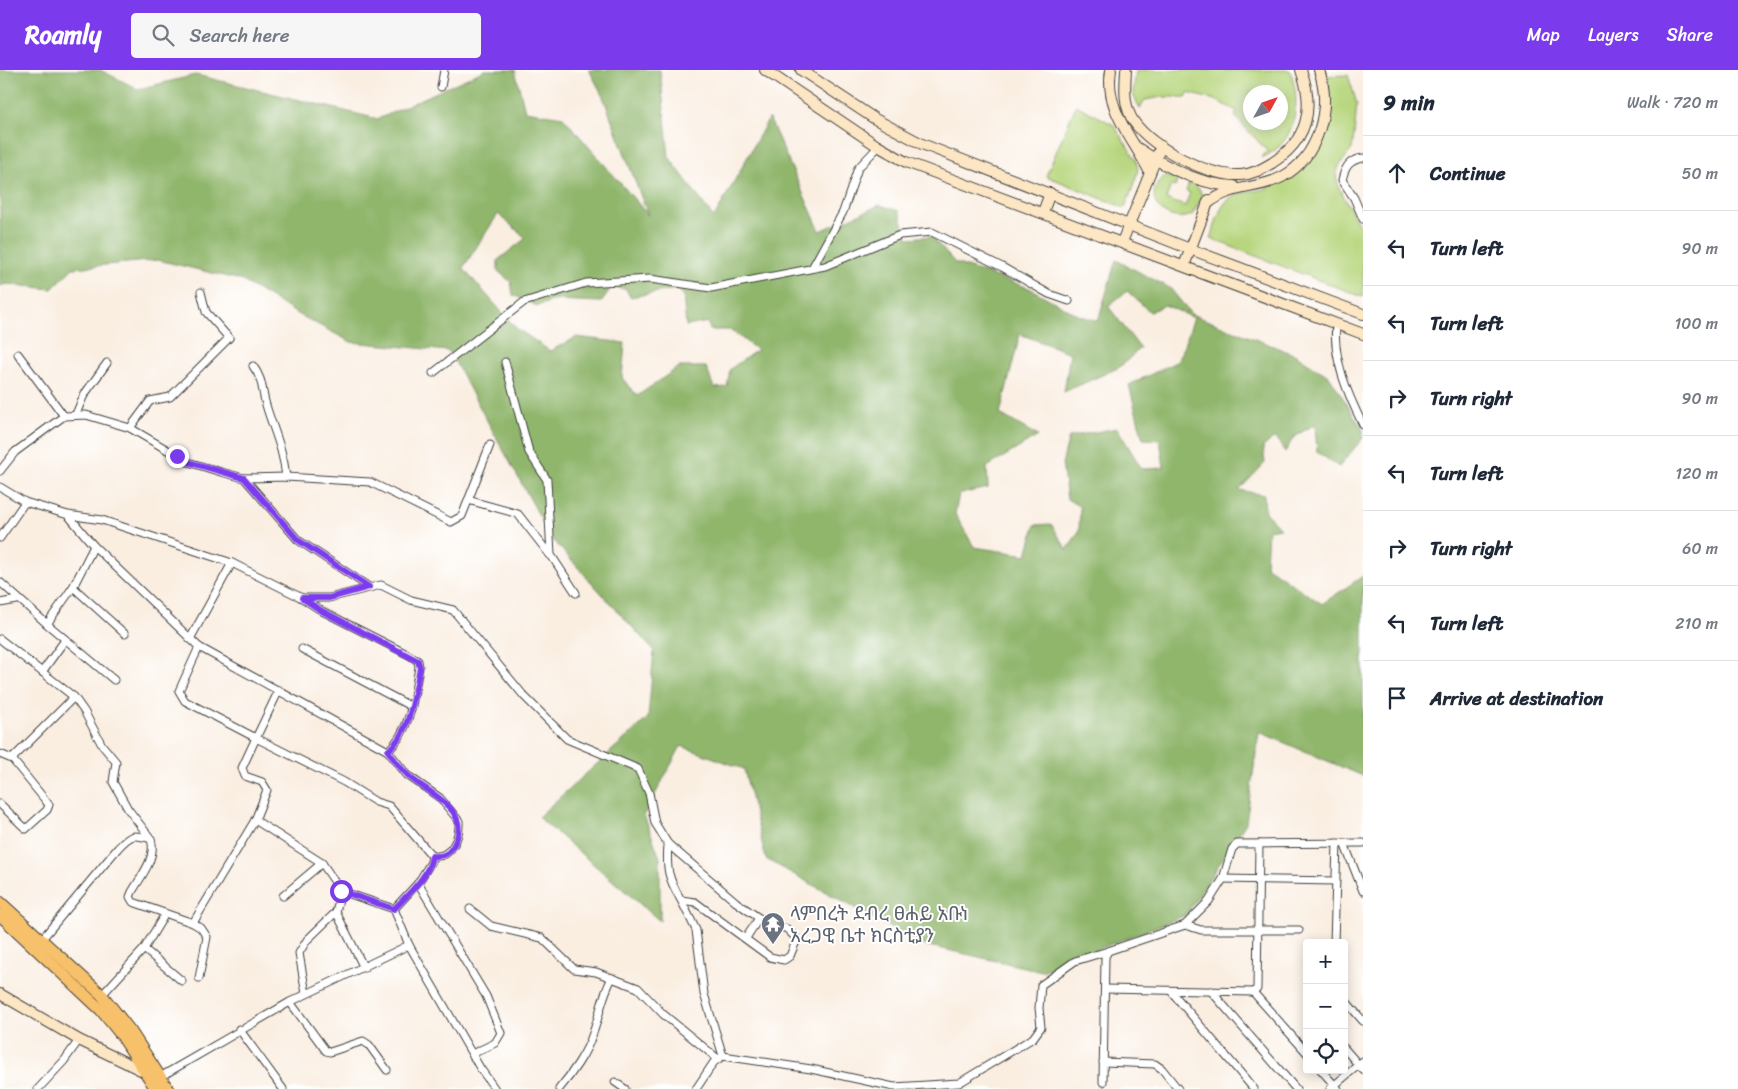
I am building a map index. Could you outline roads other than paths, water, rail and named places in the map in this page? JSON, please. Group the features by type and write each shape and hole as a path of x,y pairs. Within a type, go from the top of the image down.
{"main road":[{"path":"765,70 906,162 1363,334"},
{"path":"801,70 900,133 1128,225 1363,314"},
{"path":"1111,70 1109,82 1113,107 1150,173"},
{"path":"1126,70 1124,96 1133,120 1161,146 1201,167 1220,173 1243,175 1260,171 1285,155 1295,144 1305,126 1308,102 1301,70"},
{"path":"1136,148 1155,160 1215,186 1242,186 1266,183 1282,177 1301,163 1318,137 1324,109 1322,80 1319,70"},
{"path":"1122,242 1161,146"},
{"path":"1184,266 1220,173"},
{"path":"1207,204 1221,193 1242,186"},
{"path":"1043,212 1050,194"},
{"path":"0,902 102,995 131,1032 168,1089"},
{"path":"0,916 98,1006 122,1036 156,1089"},
{"path":"3,998 79,1040 144,1072 160,1077"}],"street":[{"path":"441,87 444,70"},
{"path":"812,268 843,212 858,168 879,146"},
{"path":"1363,158 1350,161 1344,169 1342,180 1354,198 1363,219"},
{"path":"433,373 524,302 586,283 650,279 711,288 825,266 900,235 932,232 1002,267 1049,294 1069,301"},
{"path":"130,428 150,401 170,397 230,338 206,312 201,292"},
{"path":"1336,324 1334,343 1340,370 1363,425"},
{"path":"18,354 64,416"},
{"path":"505,362 529,452 548,480 551,555"},
{"path":"76,414 84,395 107,364"},
{"path":"253,366 261,377 265,402 278,433 284,457 286,477"},
{"path":"0,471 15,452 64,416 76,414 101,418 130,428 188,462 244,478 286,477 370,482 451,522 462,516 490,445"},
{"path":"244,478 298,540 369,587"},
{"path":"0,487 25,502 68,515 102,520 232,564 302,598 322,611 418,661 420,668 412,707 396,744 388,751"},
{"path":"468,500 518,514 551,555 576,592"},
{"path":"0,538 25,502"},
{"path":"68,515 94,546 199,647 388,751 407,775 440,798 459,822 457,837 452,848 442,856 432,856 389,806 376,802 344,782 182,698 179,691 199,647"},
{"path":"47,624 73,587 94,546"},
{"path":"190,639 232,564"},
{"path":"0,582 17,600 114,680"},
{"path":"302,598 329,598 381,584 411,600 453,610 524,696 567,739 638,769 649,792 655,823 668,844 736,902 759,918 787,929 796,936 795,947 790,956 784,960 770,957 695,902 681,900"},
{"path":"73,587 125,634"},
{"path":"0,603 17,600"},
{"path":"0,639 74,697 102,744 116,762 113,782 128,808 151,839 154,847 152,855 130,897 140,906 193,923 201,928 208,937 199,978"},
{"path":"42,672 66,640"},
{"path":"302,649 412,707"},
{"path":"193,923 256,820 267,796 267,790 262,782 245,776 242,768 279,690"},
{"path":"12,759 74,697"},
{"path":"0,754 12,759 49,805 47,810 26,828 0,804"},
{"path":"256,820 322,863 341,891 394,909 409,945 472,1054 495,1089"},
{"path":"42,940 128,838 134,835 151,839"},
{"path":"1334,939 1336,881 1341,843"},
{"path":"1341,843 1363,890"},
{"path":"470,909 491,926 542,938 574,969 596,972 638,988 663,1014 720,1058 811,1069 894,1088 959,1083 1019,1048 1033,1038 1041,1027 1039,1008 1041,985 1075,962 1186,925 1209,901 1223,879 1232,849 1237,844 1363,843"},
{"path":"668,844 666,865 670,881 696,930 704,994 720,1058"},
{"path":"1105,989 1253,992 1257,989 1259,844"},
{"path":"394,909 418,883 431,862 432,856"},
{"path":"283,896 322,863"},
{"path":"1223,879 1336,881"},
{"path":"418,883 486,996 501,1033 495,1043 472,1054"},
{"path":"306,994 299,953 307,940 336,912 341,891"},
{"path":"336,912 364,968"},
{"path":"102,995 144,949 166,914"},
{"path":"746,938 759,918"},
{"path":"1186,925 1201,930 1299,930"},
{"path":"160,1077 239,1029 306,994 409,945"},
{"path":"144,949 182,981"},
{"path":"1103,1082 1105,957 1108,951"},
{"path":"559,1089 576,1066 593,1035 606,990 612,978"},
{"path":"1170,991 1254,1089"},
{"path":"1211,991 1296,1089"},
{"path":"1253,992 1303,1048"},
{"path":"290,1002 326,1051 330,1052 363,1041 387,1070"},
{"path":"1348,1004 1363,1021"},
{"path":"239,1029 283,1089"},
{"path":"38,1089 64,1061 79,1040"},
{"path":"1324,1074 1334,1088 1361,1065 1348,1052"},
{"path":"696,1089 720,1058"},
{"path":"1103,1062 1155,1064 1178,1089"},
{"path":"615,1082 625,1089"}],"place":[{"name":"ላምበረት ደብረ ፀሐይ አቡነ አረጋዊ ቤተ ክርስቲያን","path":"773,945"}]}
